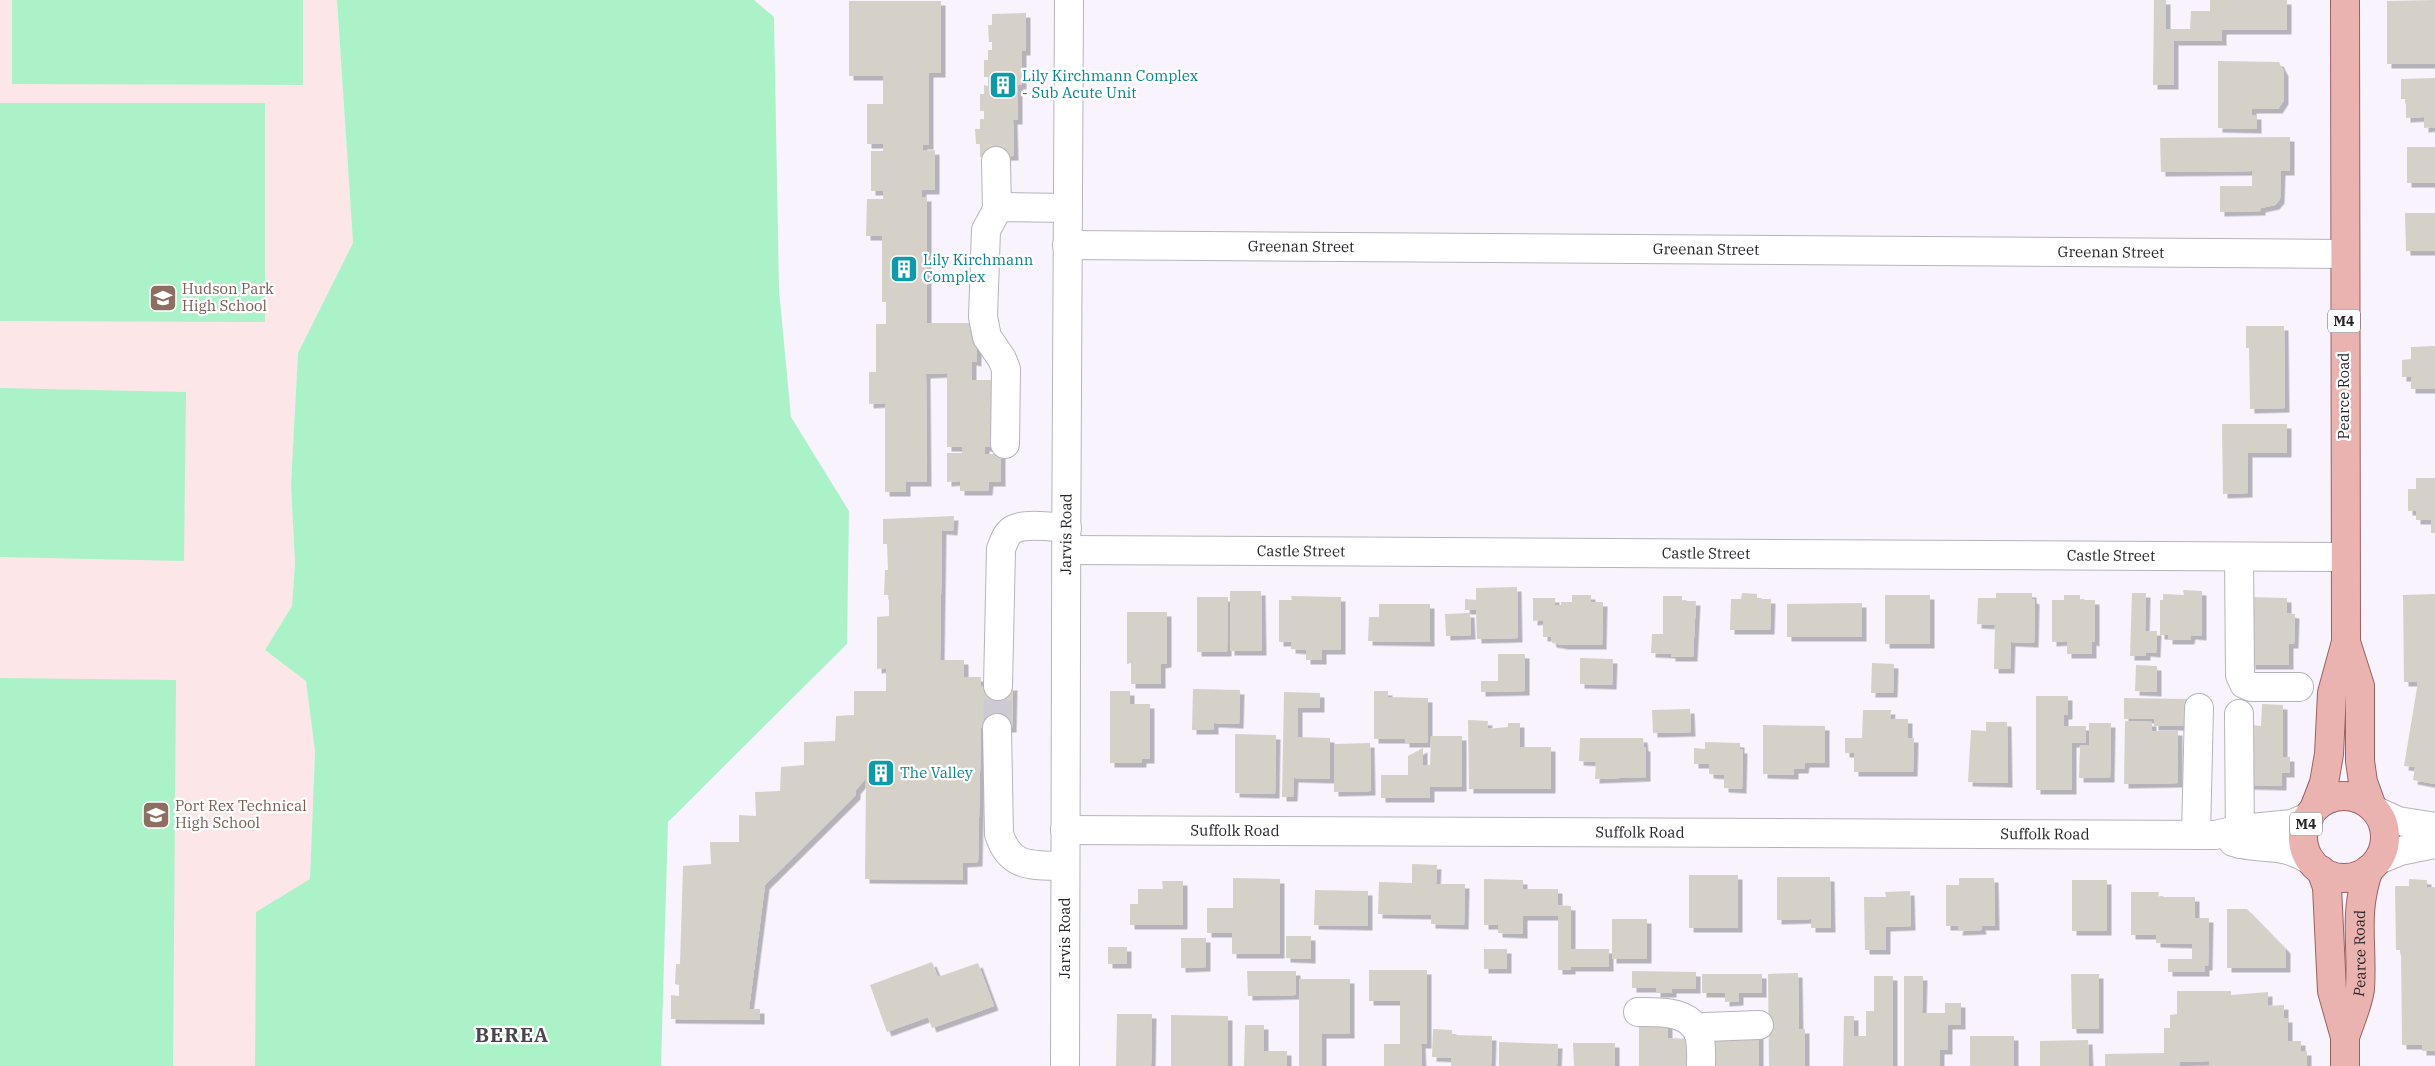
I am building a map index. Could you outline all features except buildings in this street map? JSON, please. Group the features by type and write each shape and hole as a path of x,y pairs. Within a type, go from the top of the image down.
{"main road":[{"name":"Pearce Road","path":"2345,0 2346,642 2332,693 2329,754 2324,783 2303,835 2305,848 2327,887 2330,906 2332,991 2345,1037 2345,1066"},
{"name":"Pearce Road","path":"2345,1037 2360,990 2359,916 2361,892 2385,838 2384,826 2374,809 2364,782 2360,761 2360,686 2346,642"},
{"name":"M4","path":"2312,813 2325,800 2343,796 2363,800 2374,809"},
{"path":"2316,865 2330,875 2349,877 2374,865"}],"street":[{"name":"Jarvis Road","path":"1065,1066 1064,726 1067,539 1068,0"},
{"path":"996,161 997,210 986,230 984,317 987,337 1002,359 1006,369 1004,444"},
{"path":"997,210 1006,207 1067,208"},
{"name":"Greenan Street","path":"1067,245 2344,254"},
{"name":"Castle Street","path":"998,686 1001,549 1006,536 1014,529 1036,526 1067,539 2239,558 2345,557"},
{"path":"2239,558 2240,675 2244,684 2251,687 2299,687"},
{"path":"2199,708 2205,835"},
{"path":"2240,714 2240,837"},
{"path":"997,728 999,834 1004,847 1010,857 1026,864 1065,866"},
{"path":"2374,809 2398,821 2435,827"},
{"name":"Suffolk Road","path":"2240,837 2292,824 2312,813"},
{"name":"Suffolk Road","path":"1065,830 2205,835 2240,837 2291,850 2316,865"},
{"path":"2374,865 2400,851 2435,844"},
{"path":"1638,1012 1663,1012 1678,1015 1690,1022 1700,1034 1701,1066"},
{"path":"1700,1034 1706,1027 1759,1025"}],"shaded area":[{"name":"Hudson Park High School","path":"0,0 337,0 353,243 298,353 291,485 295,563 292,606 265,650 306,680 315,751 310,879 256,913 255,1066 0,1066"}],"green space":[{"path":"12,0 303,0 303,85 12,84"},
{"path":"337,0 754,0 774,17 779,290 791,417 849,511 847,644 668,822 661,1066 255,1066 256,912 310,879 315,751 306,681 265,650 292,606 295,563 291,485 298,353 353,243"},
{"path":"0,103 265,103 265,322 0,321"},
{"path":"0,388 186,392 184,561 0,557"},
{"path":"0,678 176,680 173,1066 0,1066"}],"tunnel":[{"path":"997,728 998,686"}],"place":[{"name":"Lily Kirchmann Complex - Sub Acute Unit","path":"1003,85"},
{"name":"Lily Kirchmann Complex","path":"904,269"},
{"name":"Hudson Park High School","path":"163,298"},
{"name":"The Valley","path":"881,773"},
{"name":"Port Rex Technical High School","path":"156,815"}],"district":[{"name":"BEREA","path":"512,1035"}]}
